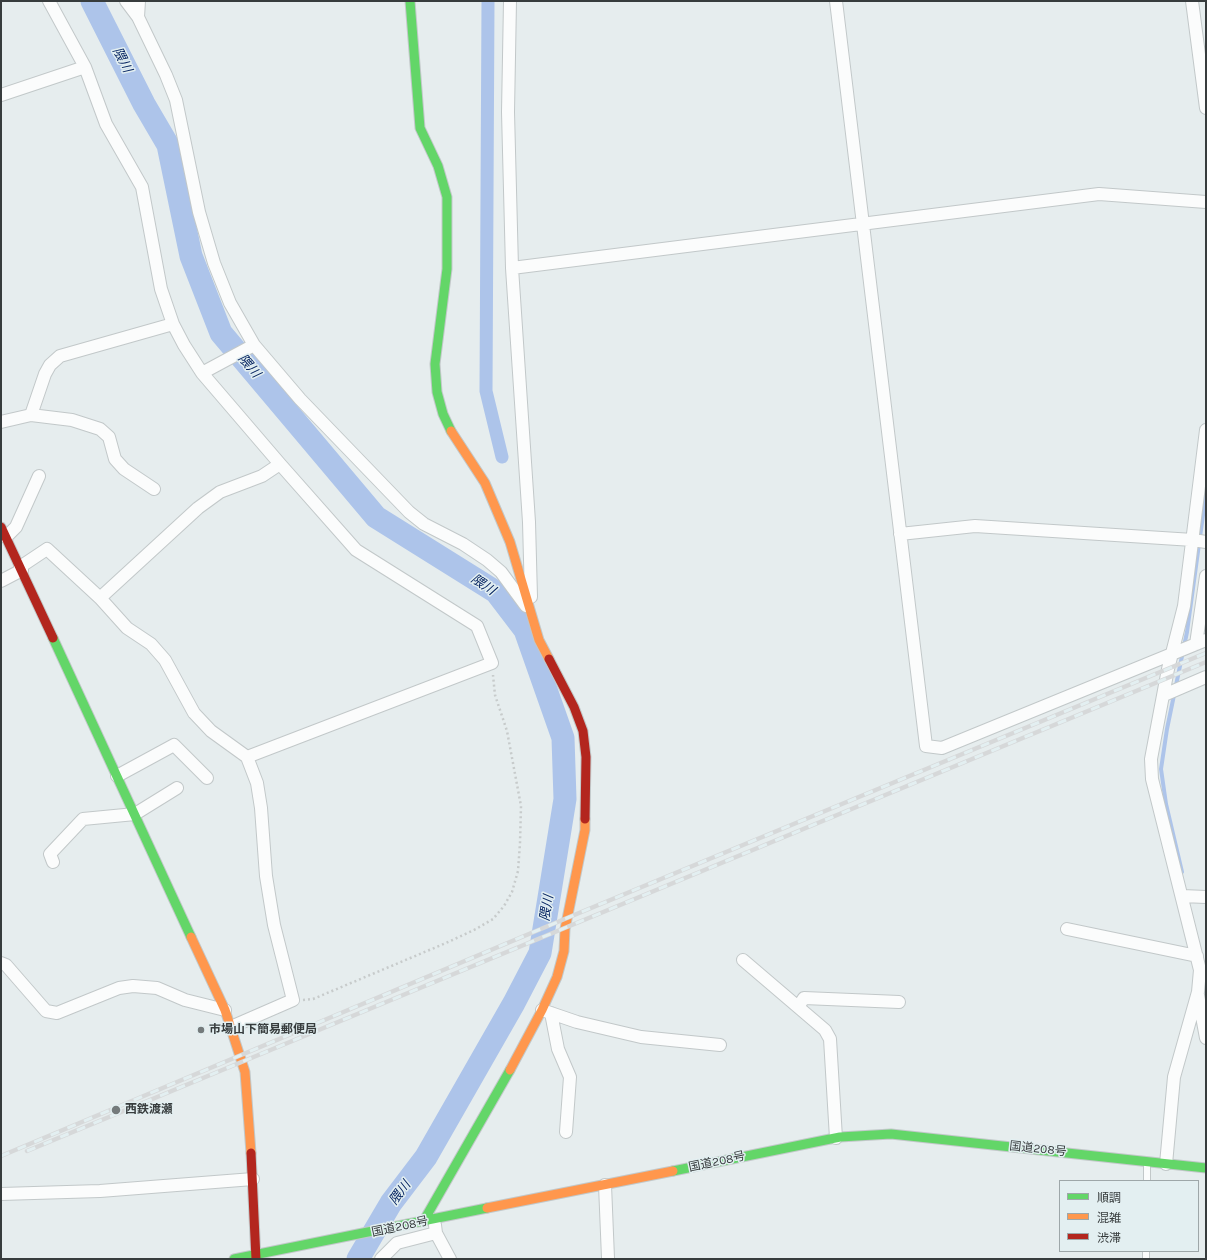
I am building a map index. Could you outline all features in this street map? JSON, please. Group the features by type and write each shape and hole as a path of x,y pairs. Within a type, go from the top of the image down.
{"main road":[{"path":"410,1 420,128 438,166 447,197 447,268 435,364 437,392 443,414 451,431 485,483 510,542 539,640 574,707 583,731 586,757 585,830 565,929 565,946 546,1011 425,1222"},
{"path":"4,532 225,1010 231,1027 245,1072 250,1126 256,1257"},
{"name":"国道208号","path":"234,1259 256,1257 836,1138 891,1134 1206,1168"}],"street":[{"path":"49,1 85,67 106,124 142,187 161,289 173,324 184,345 202,373 356,550 477,626 492,663 247,757"},
{"path":"126,1 138,17 166,75 176,100 200,212 214,263 250,347 409,512 424,524 463,544 487,560 501,572 531,614"},
{"path":"138,17 139,1"},
{"path":"510,1 508,112 512,268 529,522 531,614"},
{"path":"836,1 926,746 942,748 1201,642 1206,576"},
{"path":"1192,1 1206,108"},
{"path":"1,95 85,67"},
{"path":"512,268 1099,194 1206,202"},
{"path":"31,415 45,374 50,365 60,356 173,324"},
{"path":"202,373 250,347"},
{"path":"1,422 31,415 72,420 100,428 108,437 115,459 124,469 154,489"},
{"path":"1206,430 1184,606 1172,654 1152,759 1152,779 1200,970 1206,1038"},
{"path":"100,598 209,500 220,492 262,476 280,464"},
{"path":"4,532 16,527 38,476"},
{"path":"900,534 975,526 1206,542"},
{"path":"1,581 47,549 100,598 127,628 151,644 165,660 194,713 211,731 247,757 257,783 261,808 266,876 274,925 293,1000 231,1027"},
{"path":"1164,695 1206,677"},
{"path":"117,776 174,745 207,778"},
{"path":"54,862 50,854 83,819 135,814 177,788"},
{"path":"1182,896 1206,897"},
{"path":"1067,929 1197,956"},
{"path":"743,960 825,1030 830,1039 836,1138"},
{"path":"1,963 6,965 46,1011 57,1013 119,988 133,986 157,988 185,1000 225,1010"},
{"path":"1166,1164 1174,1077 1201,986"},
{"path":"798,1007 804,998 899,1002"},
{"path":"546,1011 577,1022 641,1037 720,1045"},
{"path":"546,1011 558,1049 570,1077 566,1132"},
{"path":"1,1194 100,1191 253,1179"},
{"path":"605,1185 608,1258"},
{"path":"425,1222 436,1233 450,1259"},
{"path":"381,1259 397,1243 436,1233"}],"lane":[{"path":"1147,1180 1148,1161"}],"path":[{"path":"293,1000 313,999 446,943 487,922 504,906 512,892 518,871 521,806 507,731 495,695 492,663"}],"waterway":[{"name":"隈川","path":"92,1 144,104 168,145 191,256 221,333 376,517 496,592 525,630 563,738 565,799 540,953 514,1003 426,1157 391,1203 358,1259"},
{"path":"488,1 486,391 502,457"},
{"path":"1182,872 1166,804 1161,769 1167,729 1187,632 1206,493"}],"railway":[{"path":"1,1156 567,918 1206,653"},
{"path":"27,1151 1206,662"}],"traffic: fast":[{"path":"410,1 420,128 438,166 447,197 447,269 435,364 437,392 443,414 451,431"},
{"path":"53,638 191,937"},
{"path":"423,1222 510,1070"},
{"path":"673,1171 840,1137 891,1134 1206,1168"},
{"path":"234,1259 487,1208"}],"traffic: slow":[{"path":"451,431 485,483 510,542 539,640 549,659"},
{"path":"510,1070 542,1010 557,977 564,951 565,929 585,830 585,819"},
{"path":"191,937 225,1010 245,1072 251,1153"},
{"path":"487,1208 673,1171"}],"traffic: jam":[{"path":"1,527 53,638"},
{"path":"549,659 574,707 583,731 586,757 585,819"},
{"path":"251,1153 256,1259"}],"place":[{"name":"市場山下簡易郵便局","path":"201,1030"},
{"name":"西鉄渡瀬","path":"116,1110"}]}
